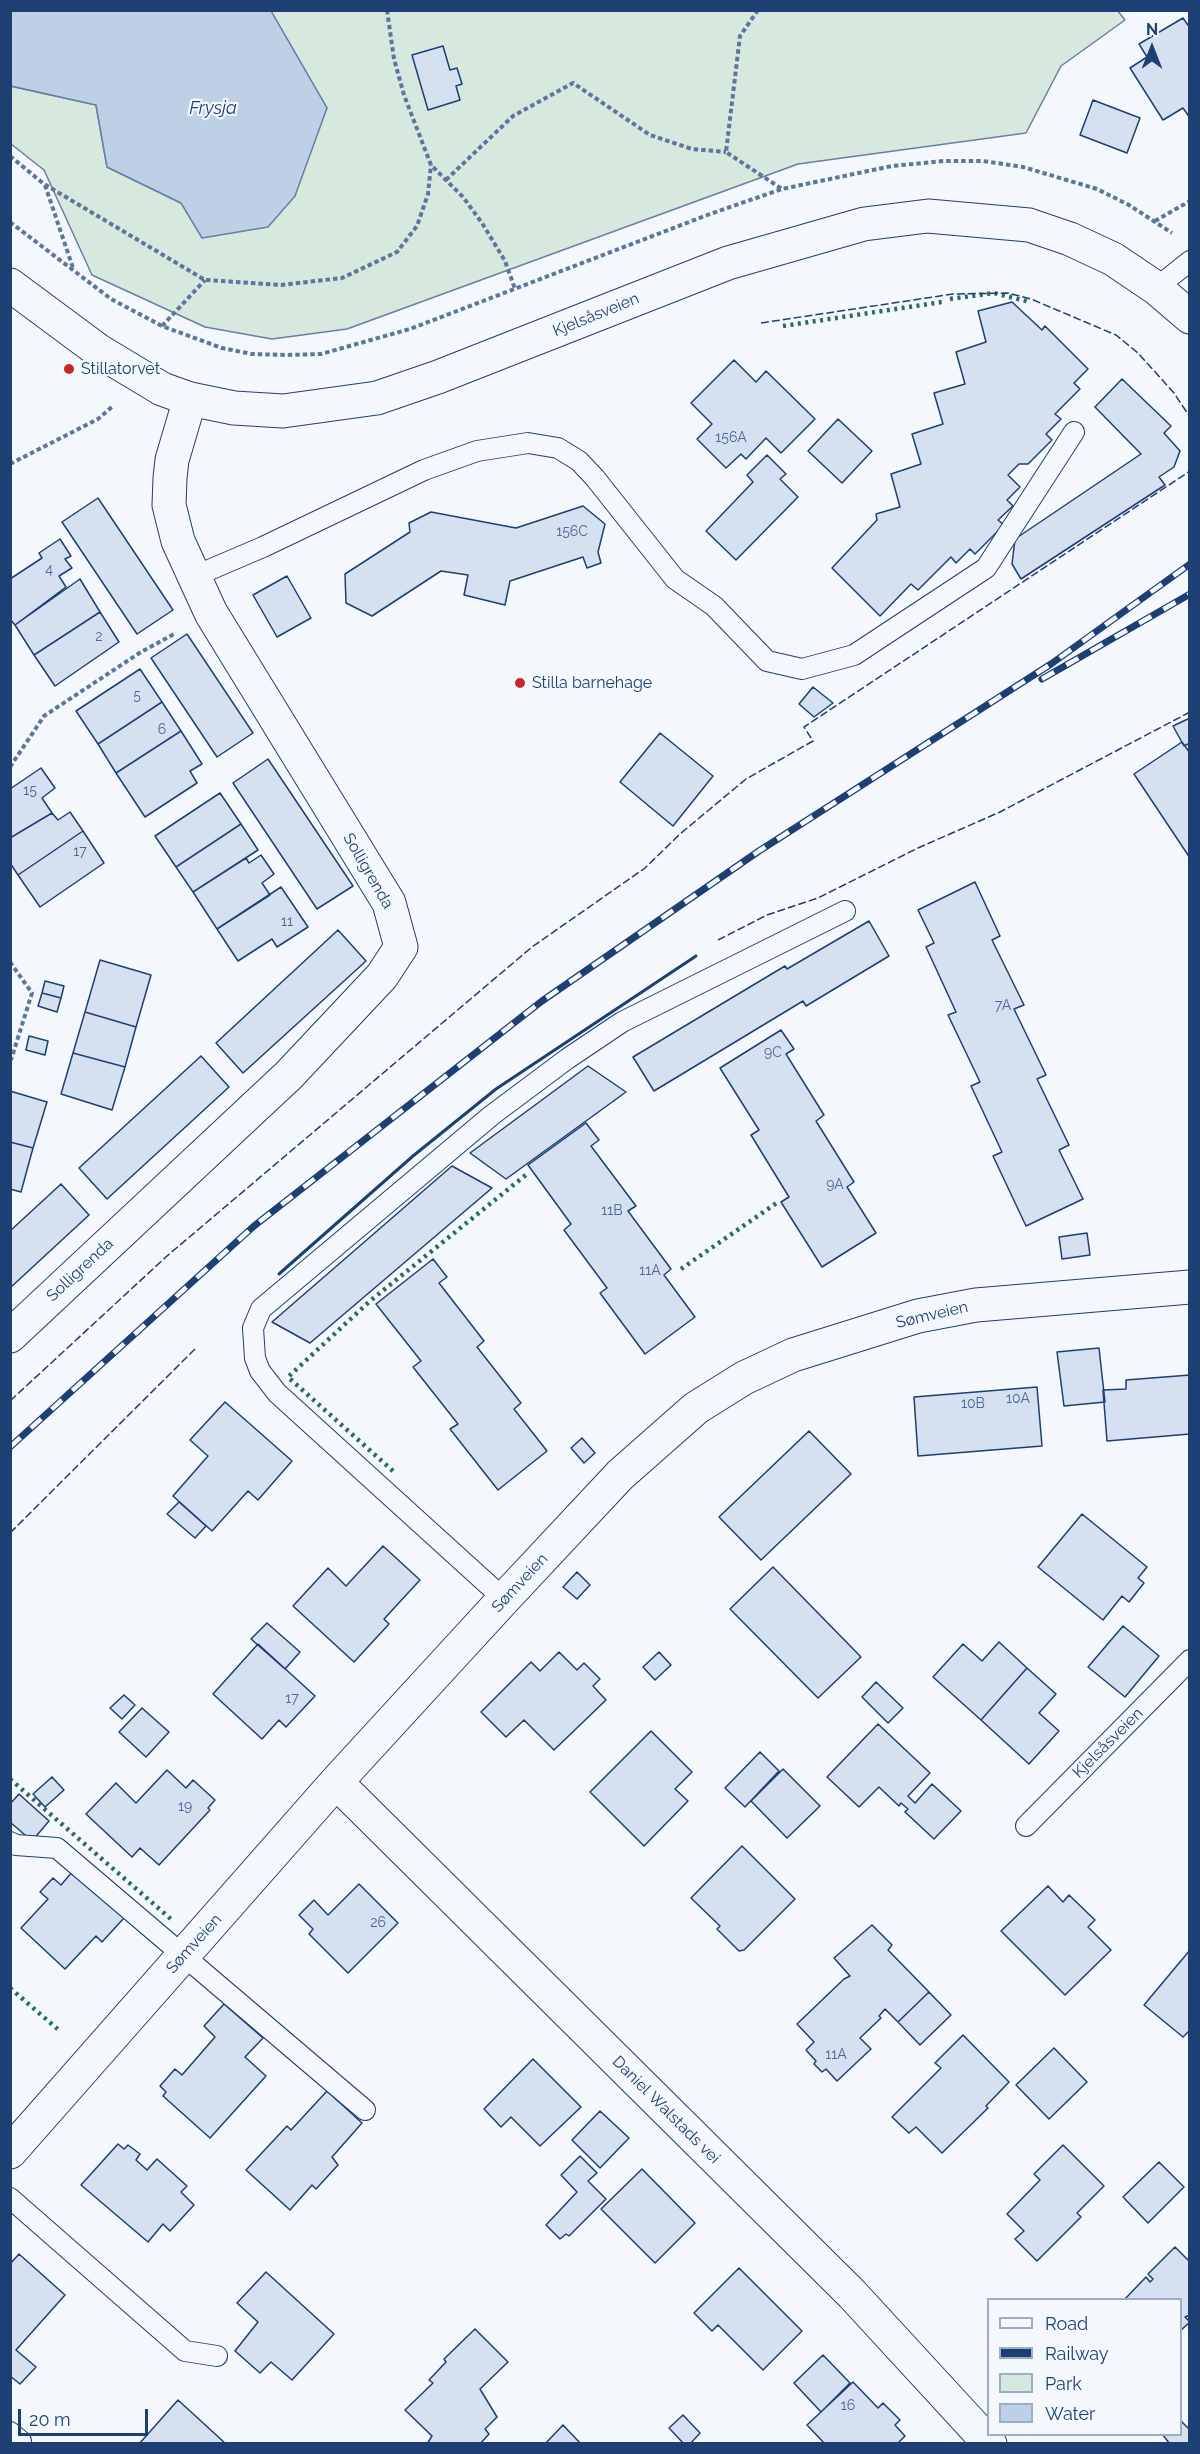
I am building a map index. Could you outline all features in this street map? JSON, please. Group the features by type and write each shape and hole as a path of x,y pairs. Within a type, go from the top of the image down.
{"street":[{"name":"Kjelsåsveien","path":"10,285 99,351 162,389 190,399 234,408 283,411 335,406 377,398 438,377 728,263 864,224 928,216 1029,225 1070,239 1113,259 1156,288 1190,317"},
{"name":"Solligrenda","path":"10,1336 289,1076 382,976 401,947 389,903 211,613 178,542 169,505 172,460 190,399"},
{"name":"Sømveien","path":"10,2152 336,1782 504,1599 620,1475 696,1408 744,1378 793,1355 918,1316 976,1305 1190,1287"},
{"name":"Daniel Walstads vei","path":"336,1782 852,2294 990,2444"}],"lane":[{"path":"1156,288 1190,261"},
{"path":"195,576 263,547 424,470 477,451 528,443 558,448 579,461 596,477 675,579 714,606 767,661 802,669 855,655 986,568 1074,432"},
{"path":"504,1599 278,1393 260,1371 255,1358 253,1328 261,1310 492,1115 567,1059 622,1022 845,911"},
{"name":"Kjelsåsveien","path":"1026,1826 1190,1660"},
{"path":"10,1842 16,1845 57,1848 365,2110"},
{"path":"10,2198 185,2351 217,2356"}],"path":[{"path":"10,222 111,299 162,326 222,348 252,354 321,354 410,328 515,289 505,261 482,223 431,165 404,95 394,59 387,10"},
{"path":"726,152 740,36 758,10"},
{"path":"446,180 513,116 573,83 651,135 692,149 726,152 782,189"},
{"path":"10,156 44,184 205,280 281,285 342,278 397,252 417,226 428,194 431,165"},
{"path":"44,184 74,270"},
{"path":"1155,221 1190,201"},
{"path":"162,326 205,280"},
{"path":"10,464 98,419 115,405"},
{"path":"10,767 44,716 141,652 211,613"},
{"path":"10,962 32,993 11,1060"}],"green space":[{"path":"1117,10 1125,20 1061,66 1026,133 798,164 347,329 272,339 205,327 92,275 44,170 11,144 10,86 96,105 107,167 181,203 327,108 271,11"}],"water":[{"name":"Frysja","path":"11,10 271,11 327,108 295,196 268,227 202,238 181,203 107,167 96,105 11,86"}],"building":[{"path":"1183,18 1190,28 1190,118 1183,108 1163,120 1130,68 1147,57 1139,44"},
{"path":"443,46 450,70 457,68 462,84 456,86 460,100 428,110 412,55"},
{"path":"1093,100 1140,118 1127,153 1080,135"},
{"path":"1012,302 1042,330 1045,326 1088,369 1074,383 1080,389 1055,414 1061,419 1046,434 1052,440 1028,464 1019,464 1008,475 1020,487 1007,500 1013,506 998,520 1004,525 975,554 970,549 956,563 951,557 918,590 911,584 880,616 832,568 877,520 876,514 900,507 891,474 921,464 912,434 943,424 934,393 965,384 956,352 986,342 978,311"},
{"path":"734,360 756,382 766,371 815,419 781,453 766,438 746,459 741,454 726,468 697,439 712,424 691,403"},
{"path":"1122,379 1171,426 1164,433 1180,451 1174,467 1159,477 1165,485 1021,579 1012,564 1015,539 1141,454 1095,407"},
{"path":"838,419 872,451 842,483 808,451"},
{"path":"767,455 786,474 780,479 798,497 736,560 706,531 753,482 747,475"},
{"path":"98,498 173,610 137,634 62,522"},
{"path":"583,506 605,524 598,552 601,563 587,568 583,557 510,581 505,605 464,595 468,575 441,571 372,616 346,603 345,574 410,532 409,523 431,512 516,528"},
{"path":"60,539 71,556 65,559 72,568 59,576 66,587 15,625 10,619 10,579 42,558 39,553"},
{"path":"287,576 311,618 277,637 253,595"},
{"path":"80,579 100,612 34,655 15,625"},
{"path":"100,612 119,642 55,686 34,655"},
{"path":"187,634 253,733 217,757 151,658"},
{"path":"140,669 162,702 98,744 76,711"},
{"path":"813,687 833,703 814,717 799,704"},
{"path":"162,702 181,731 116,773 98,744"},
{"path":"1190,718 1190,743 1184,746 1173,726"},
{"path":"181,731 202,764 190,771 197,783 145,817 116,773"},
{"path":"660,733 713,776 673,826 620,782"},
{"path":"1182,742 1190,753 1190,858 1134,774"},
{"path":"268,759 353,886 317,909 233,783"},
{"path":"41,768 55,788 42,798 52,813 10,838 10,789"},
{"path":"220,793 241,824 176,867 155,836"},
{"path":"70,812 83,831 18,875 10,863 10,838 52,813 58,820"},
{"path":"241,824 258,850 193,892 176,867"},
{"path":"83,831 104,863 40,907 18,875"},
{"path":"261,855 274,874 262,883 270,895 217,929 193,892 246,858 249,863"},
{"path":"975,882 1000,936 992,940 1024,1005 1014,1009 1046,1075 1037,1079 1069,1145 1059,1150 1083,1199 1026,1226 993,1156 1002,1152 971,1086 980,1082 948,1015 956,1012 926,947 934,943 918,910"},
{"path":"281,887 308,927 277,947 272,939 238,961 217,929"},
{"path":"869,921 889,956 806,1006 803,1001 654,1091 633,1057 785,966 787,969"},
{"path":"338,930 366,961 243,1073 216,1043"},
{"path":"100,960 151,975 136,1027 85,1012"},
{"path":"45,981 64,986 61,998 42,993"},
{"path":"42,993 61,998 57,1012 38,1006"},
{"path":"85,1012 136,1027 125,1067 73,1053"},
{"path":"781,1030 794,1049 786,1054 824,1115 816,1121 854,1182 847,1187 876,1233 822,1267 781,1202 789,1197 751,1135 759,1130 720,1068"},
{"path":"29,1036 48,1041 45,1055 26,1050"},
{"path":"73,1053 125,1067 112,1110 61,1094"},
{"path":"201,1056 229,1087 107,1199 79,1168"},
{"path":"588,1066 626,1092 506,1179 470,1153"},
{"path":"10,1091 47,1102 33,1148 10,1142"},
{"path":"586,1123 599,1140 591,1146 636,1206 628,1211 671,1269 664,1275 695,1317 645,1354 600,1293 607,1288 564,1230 571,1224 528,1165"},
{"path":"10,1142 33,1148 21,1192 10,1189"},
{"path":"452,1166 492,1188 310,1343 272,1322"},
{"path":"61,1184 89,1215 10,1288 10,1231"},
{"path":"1087,1233 1090,1255 1062,1259 1059,1237"},
{"path":"433,1259 447,1277 439,1283 484,1341 477,1347 521,1403 514,1409 547,1451 498,1490 450,1429 458,1424 413,1367 421,1361 376,1304"},
{"path":"1099,1348 1105,1402 1064,1406 1057,1352"},
{"path":"1190,1375 1190,1434 1107,1441 1103,1390 1126,1389 1126,1380"},
{"path":"1037,1387 1042,1446 918,1456 914,1397"},
{"path":"225,1402 292,1461 258,1500 248,1491 212,1531 173,1496 208,1456 190,1440"},
{"path":"809,1431 851,1474 761,1560 719,1517"},
{"path":"582,1438 595,1453 584,1463 571,1448"},
{"path":"179,1502 206,1526 195,1538 167,1514"},
{"path":"1082,1514 1147,1567 1138,1578 1144,1583 1129,1602 1122,1596 1103,1620 1038,1567"},
{"path":"383,1546 420,1580 384,1619 389,1624 354,1662 293,1606 328,1568 346,1586"},
{"path":"773,1567 861,1657 818,1698 730,1609"},
{"path":"577,1572 590,1585 577,1599 563,1587"},
{"path":"267,1623 300,1652 285,1669 251,1639"},
{"path":"1123,1626 1159,1656 1125,1697 1088,1667"},
{"path":"999,1642 1027,1668 981,1720 933,1677 963,1644 982,1661"},
{"path":"258,1644 315,1696 286,1727 279,1720 262,1739 213,1694"},
{"path":"559,1652 577,1670 584,1663 600,1679 593,1686 606,1700 554,1750 524,1720 506,1737 481,1712 531,1662 540,1671"},
{"path":"659,1652 671,1665 655,1680 643,1667"},
{"path":"1027,1668 1056,1694 1039,1713 1059,1731 1029,1764 981,1720"},
{"path":"876,1682 903,1708 888,1723 862,1697"},
{"path":"124,1695 135,1705 122,1719 110,1708"},
{"path":"142,1708 169,1732 146,1757 119,1732"},
{"path":"878,1724 930,1773 908,1796 915,1803 932,1784 961,1811 934,1839 905,1812 908,1809 901,1803 899,1806 879,1787 859,1807 827,1777"},
{"path":"651,1731 692,1772 675,1789 688,1801 644,1846 590,1792"},
{"path":"760,1752 779,1771 745,1807 725,1788"},
{"path":"783,1769 820,1806 787,1838 751,1801"},
{"path":"167,1770 186,1788 193,1780 215,1800 208,1808 210,1810 159,1865 140,1848 132,1857 86,1814 116,1783 136,1803"},
{"path":"52,1777 64,1790 45,1807 33,1794"},
{"path":"19,1794 49,1821 32,1841 10,1822 10,1804"},
{"path":"742,1846 795,1899 744,1950 739,1951 717,1929 720,1926 691,1898"},
{"path":"73,1871 124,1918 102,1942 96,1936 65,1969 21,1928 48,1899 40,1892 53,1878 61,1885"},
{"path":"359,1884 398,1923 348,1973 309,1934 313,1929 299,1915 314,1900 328,1915"},
{"path":"1048,1886 1063,1902 1069,1895 1095,1920 1088,1927 1111,1950 1065,1995 1001,1931"},
{"path":"872,1925 892,1945 888,1950 929,1992 898,2022 885,2009 879,2016 881,2018 860,2038 871,2049 837,2081 826,2069 822,2072 814,2064 816,2061 806,2050 814,2042 797,2024 844,1979 850,1976 834,1958"},
{"path":"1190,1950 1190,2030 1183,2037 1144,2005"},
{"path":"929,1992 951,2015 920,2045 898,2022"},
{"path":"224,2004 263,2038 245,2057 266,2076 210,2138 163,2096 166,2092 160,2086 175,2069 182,2075 215,2037 204,2026"},
{"path":"963,2035 1009,2082 986,2106 988,2108 942,2153 916,2127 909,2133 892,2117 941,2068 935,2063"},
{"path":"1054,2048 1087,2082 1049,2119 1016,2085"},
{"path":"533,2059 581,2107 540,2146 511,2117 501,2127 484,2109"},
{"path":"327,2091 362,2123 332,2157 338,2165 316,2189 312,2185 290,2210 246,2170 287,2126 291,2130"},
{"path":"600,2111 629,2138 600,2168 572,2140"},
{"path":"118,2144 124,2149 128,2145 140,2154 136,2160 147,2170 157,2159 187,2186 181,2192 194,2205 170,2231 163,2224 148,2242 81,2185"},
{"path":"1063,2145 1104,2186 1077,2213 1081,2217 1037,2261 1015,2239 1024,2231 1007,2214 1040,2180 1034,2174"},
{"path":"580,2156 597,2173 588,2181 606,2199 569,2236 566,2234 560,2239 546,2225 577,2192 561,2175"},
{"path":"1159,2162 1184,2187 1148,2223 1123,2197"},
{"path":"642,2169 695,2223 655,2263 601,2209"},
{"path":"1175,2247 1190,2262 1190,2315 1185,2317 1190,2322 1182,2329 1182,2298 1126,2298 1146,2277 1150,2282 1153,2279 1148,2274"},
{"path":"19,2254 65,2295 16,2350 36,2367 20,2384 10,2376 10,2264"},
{"path":"739,2268 802,2331 763,2370 718,2325 712,2331 694,2313"},
{"path":"266,2272 334,2334 292,2380 271,2362 260,2373 235,2351 258,2322 237,2303"},
{"path":"475,2329 508,2362 480,2389 497,2417 485,2429 489,2434 480,2444 427,2444 432,2436 405,2410 433,2383 429,2380 446,2362 444,2359"},
{"path":"823,2355 850,2383 821,2412 794,2383"},
{"path":"853,2382 878,2408 883,2403 900,2420 895,2425 905,2436 897,2444 825,2444 807,2425"},
{"path":"178,2400 226,2444 139,2444"},
{"path":"683,2415 700,2433 690,2444 684,2444 669,2428"},
{"path":"1182,2422 1190,2430 1190,2444 1170,2444 1164,2436 1182,2436"},
{"path":"563,2425 581,2444 545,2444"}],"railway":[{"path":"10,1447 254,1226 542,1001 759,851 1051,664 1190,564"},
{"path":"1042,679 1190,594"}],"hedge":[{"path":"950,299 994,293 1030,302"},
{"path":"783,326 942,302"},
{"path":"393,1471 288,1377 370,1301 527,1174"},
{"path":"681,1269 778,1202"},
{"path":"10,1779 172,1920"},
{"path":"10,1988 61,2032"}],"fence":[{"path":"761,323 953,294 1008,293 1031,299 1116,335 1138,353 1174,393 1190,417"},
{"path":"10,1401 167,1256 532,947 645,868 680,834 746,779 813,741 804,727 1190,471"},
{"path":"718,940 767,915 818,898 918,848 1000,812 1190,712"},
{"path":"10,1533 196,1348"}],"wall":[{"path":"279,1274 413,1156 496,1089 696,956"}],"place":[{"name":"Stillatorvet","path":"69,369"},
{"name":"Stilla barnehage","path":"520,683"}]}
